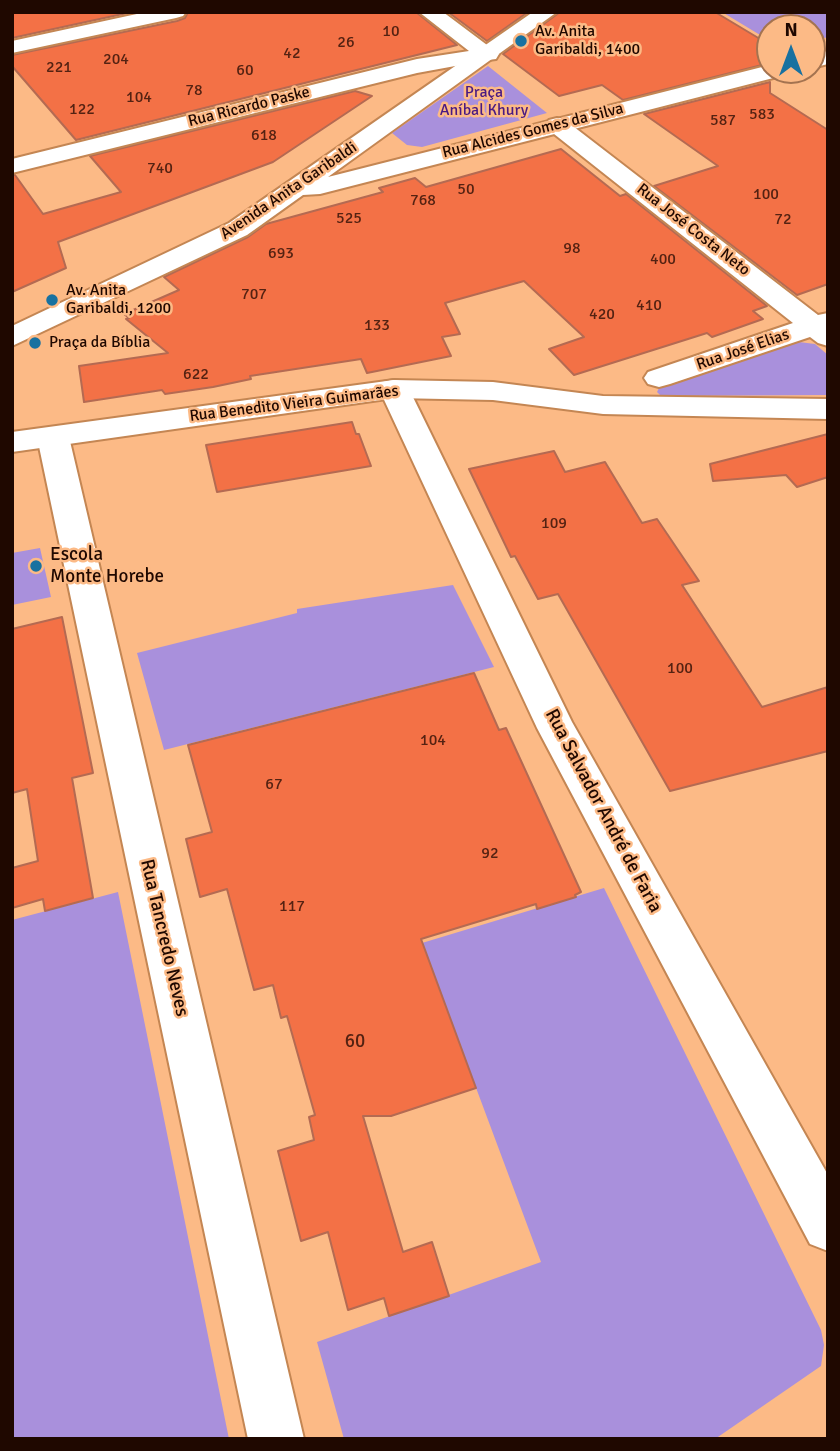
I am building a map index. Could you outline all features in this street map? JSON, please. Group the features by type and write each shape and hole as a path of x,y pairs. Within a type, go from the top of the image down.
{"street":[{"path":"89,12 103,29"},
{"path":"12,47 176,12"},
{"path":"429,12 488,54"},
{"name":"Avenida Anita Garibaldi","path":"12,337 238,229 547,12"},
{"name":"Rua Ricardo Paske","path":"12,166 416,65 488,54"},
{"name":"Rua Alcides Gomes da Silva","path":"289,194 756,75"},
{"name":"Rua José Costa Neto","path":"557,125 824,328"},
{"path":"379,130 397,149 416,162"},
{"name":"Rua José Elias","path":"659,378 824,328"},
{"name":"Rua Benedito Vieira Guimarães","path":"33,439 394,389 493,391 603,405 828,409"},
{"name":"Rua Salvador André de Faria","path":"394,389 556,728 828,1226"},
{"name":"Rua Tancredo Neves","path":"33,439 276,1439"}],"green space":[{"path":"722,12 828,12 828,37 826,14 756,14 756,33"},
{"name":"Praça Aníbal Khury","path":"488,66 547,113 422,147 407,145 392,133"},
{"path":"799,342 815,344 828,355 828,395 661,396 657,392 659,388"},
{"path":"40,548 51,597 12,605 12,553"},
{"path":"453,585 494,667 164,750 137,653 297,613 297,609"},
{"path":"604,888 821,1330 824,1345 821,1366 715,1439 344,1439 317,1342 541,1262 422,943"},
{"path":"118,892 229,1439 12,1439 12,920"}],"building":[{"path":"12,12 132,12 12,38"},
{"path":"188,12 416,12 457,45 76,140 12,66 12,55 177,21 185,18"},
{"path":"448,12 528,12 487,41"},
{"path":"560,12 715,12 756,37 756,67 623,100 602,85 559,96 503,54"},
{"path":"770,84 770,93 828,130 828,284 797,295 654,186 718,166 644,114"},
{"path":"355,91 372,96 273,162 58,242 66,268 12,292 12,175 15,175 43,214 121,192 90,156"},
{"path":"561,149 620,196 626,194 767,306 753,311 763,319 712,337 707,333 574,375 549,349 584,337 524,281 445,303 460,334 442,337 451,356 367,373 361,359 250,376 251,379 213,387 165,394 162,390 84,402 79,366 168,353 126,319 129,318 124,314 179,290 164,277 248,237 266,224 383,192 379,188 415,178 426,187"},
{"path":"352,422 371,466 217,492 206,445"},
{"path":"828,434 828,477 797,487 786,475 713,481 710,464"},
{"path":"554,451 565,472 605,462 642,523 657,519 699,581 682,585 762,707 828,687 828,751 670,791 558,594 538,599 515,556 511,557 469,469"},
{"path":"62,617 93,773 72,778 93,898 45,911 43,899 12,908 12,868 38,861 27,789 12,793 12,629"},
{"path":"474,673 499,730 506,728 581,892 575,895 576,897 537,909 536,904 421,939 476,1088 391,1116 363,1116 403,1252 432,1242 449,1296 389,1316 384,1298 348,1310 328,1232 301,1241 278,1151 314,1140 309,1117 315,1115 287,1016 281,1018 273,985 254,990 227,889 200,897 186,839 212,832 188,745"}],"place":[{"name":"Av. Anita Garibaldi, 1400","path":"521,41"},
{"name":"Av. Anita Garibaldi, 1200","path":"52,300"},
{"name":"Praça da Bíblia","path":"35,343"},
{"name":"Escola Monte Horebe","path":"36,566"}]}
